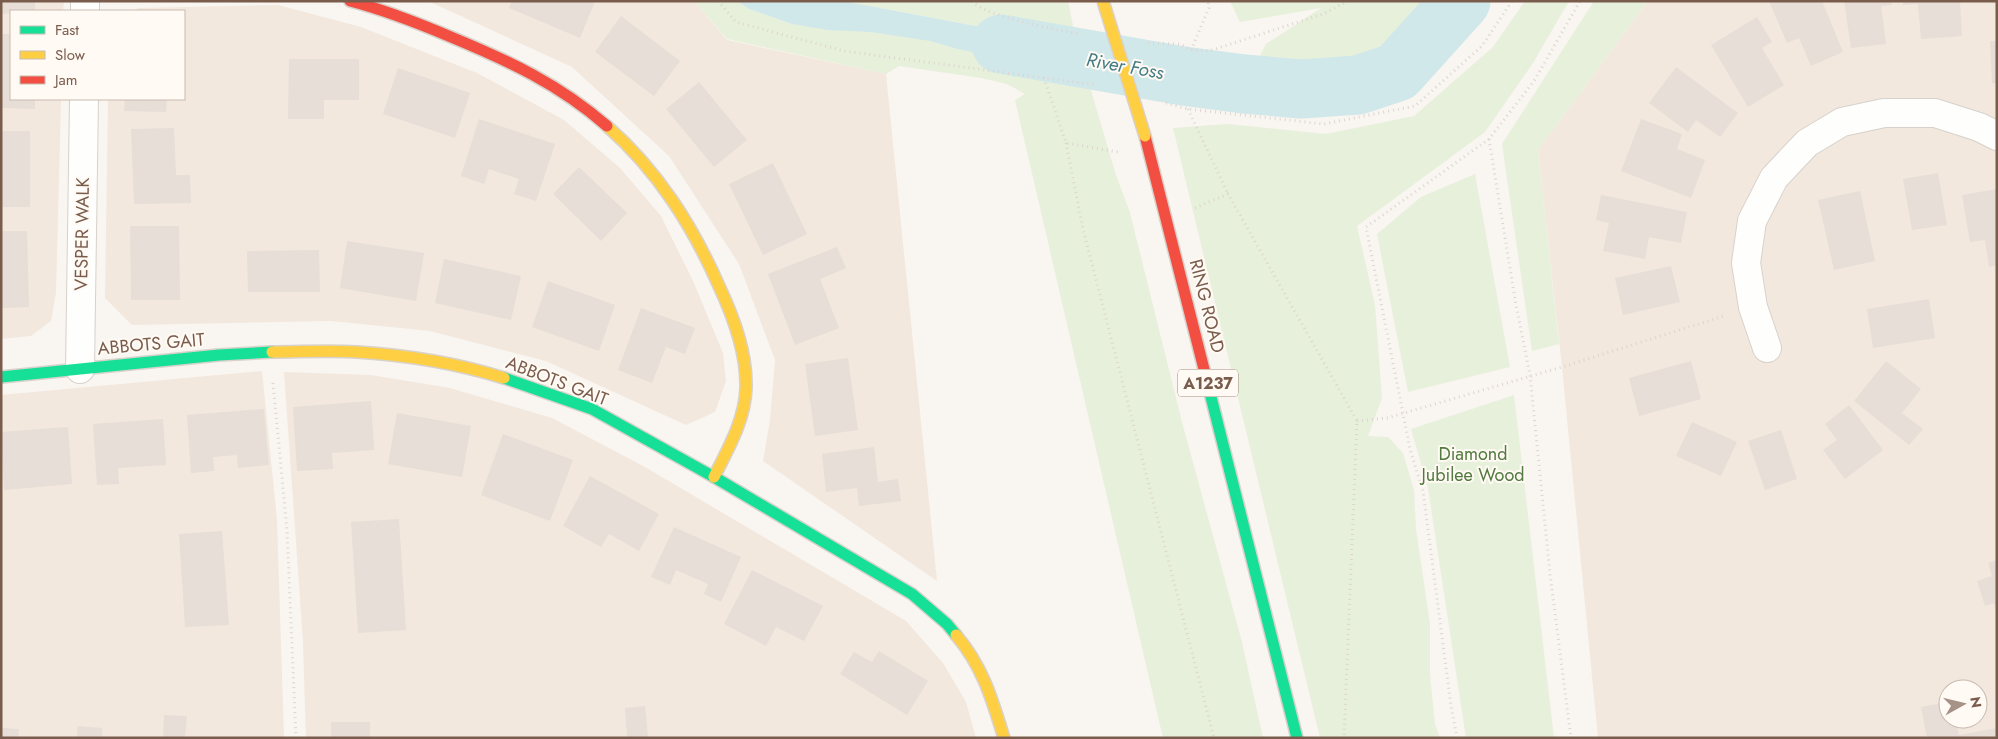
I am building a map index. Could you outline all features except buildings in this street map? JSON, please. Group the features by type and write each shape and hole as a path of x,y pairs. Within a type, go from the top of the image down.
{"main road":[{"path":"350,1 423,26 536,74 567,94 606,125 641,160 675,203 702,249 723,294 738,336 746,372 744,407 714,477"},
{"name":"RING ROAD","path":"1103,1 1145,136 1168,221 1297,738"},
{"name":"ABBOTS GAIT","path":"1,376 150,361 270,352 356,352 418,359 475,369 531,386 592,410 714,477 912,594 947,624 969,650 987,683 1004,738"}],"street":[{"name":"VESPER WALK","path":"80,369 84,100"},
{"path":"1767,348 1753,307 1746,263 1752,221 1774,178 1807,143 1842,122 1884,113 1935,113 1979,127 1997,136"}],"path":[{"path":"718,1 736,22 844,51 1106,88"},
{"path":"972,1 977,7 1039,26"},
{"path":"1208,1 1209,8 1191,50 1209,51 1323,14 1348,1"},
{"path":"1162,102 1188,109 1324,124 1414,106 1482,46 1512,1"},
{"path":"1457,738 1451,706 1423,491 1410,450 1366,227 1489,139 1534,81 1580,1"},
{"path":"1044,78 1066,143 1085,238 1214,738"},
{"path":"1188,109 1228,194 1357,421 1344,738"},
{"path":"1489,139 1516,305 1530,375 1550,574 1571,738"},
{"path":"1066,143 1151,158"},
{"path":"1168,221 1228,194"},
{"path":"1357,421 1387,418 1403,414 1562,367 1753,307"},
{"path":"270,352 287,530 296,738"}],"shaded area":[{"path":"1,1 64,1 63,10 10,10 10,100 61,100 56,293 51,321 31,336 1,339"},
{"path":"428,1 694,1 727,40 886,74 937,581 763,461 770,420 775,360 739,264 669,156 572,67"},
{"path":"1648,1 1997,1 1997,738 1598,738 1562,367 1538,150"},
{"path":"278,5 361,27 477,73 564,120 620,168 661,216 693,281 723,353 726,381 715,412 686,425 546,361 430,331 331,321 132,325 105,298 108,100 185,100 185,10 135,10 138,8"},
{"path":"262,371 277,520 284,738 1,738 1,395"},
{"path":"284,372 371,375 450,388 552,418 645,467 906,621 943,663 966,702 976,738 306,738 303,642"}],"green space":[{"path":"694,1 737,1 749,9 792,24 877,29 957,49 1032,64 1085,70 1115,172 1130,213 1183,426 1242,642 1263,738 1163,738 1015,100 1025,94 1007,84 981,78 899,66 886,74 727,39"},
{"path":"843,1 1068,1 1077,45"},
{"path":"1230,1 1431,1 1416,21 1379,54 1330,71 1254,67 1266,44 1321,8 1240,22"},
{"path":"1525,1 1569,1 1533,63 1485,132 1357,226 1375,305 1382,398 1368,436 1388,437 1403,453 1414,490 1416,529 1430,624 1430,675 1435,724 1440,738 1320,738 1173,128 1227,124 1326,134 1414,116 1493,47"},
{"path":"1594,1 1648,1 1538,150 1559,344 1532,351 1502,144"},
{"path":"1475,174 1510,367 1408,392 1377,234 1421,197"},
{"name":"Diamond Jubilee Wood","path":"1514,395 1554,738 1466,738 1428,488 1411,429"}],"water":[{"path":"737,1 843,1 1077,45 1085,70 1032,64 957,49 930,41 871,32 828,30 792,24 749,9"}],"waterway":[{"name":"River Foss","path":"1001,44 1183,76 1244,84 1301,89 1358,85 1397,72 1461,1"}],"traffic: fast":[{"path":"1,377 219,355 272,352"},
{"path":"504,378 592,409 714,477 912,594 947,624 956,635"},
{"path":"1209,389 1297,738"}],"traffic: slow":[{"path":"1103,1 1145,136"},
{"path":"607,126 658,180 685,220 709,263 739,336 746,375 745,400 735,434 714,477"},
{"path":"272,352 346,351 394,355 431,360 504,378"},
{"path":"956,635 980,671 991,697 1004,738"}],"traffic: jam":[{"path":"350,1 414,22 513,65 571,98 607,126"},
{"path":"1145,136 1209,389"}]}
